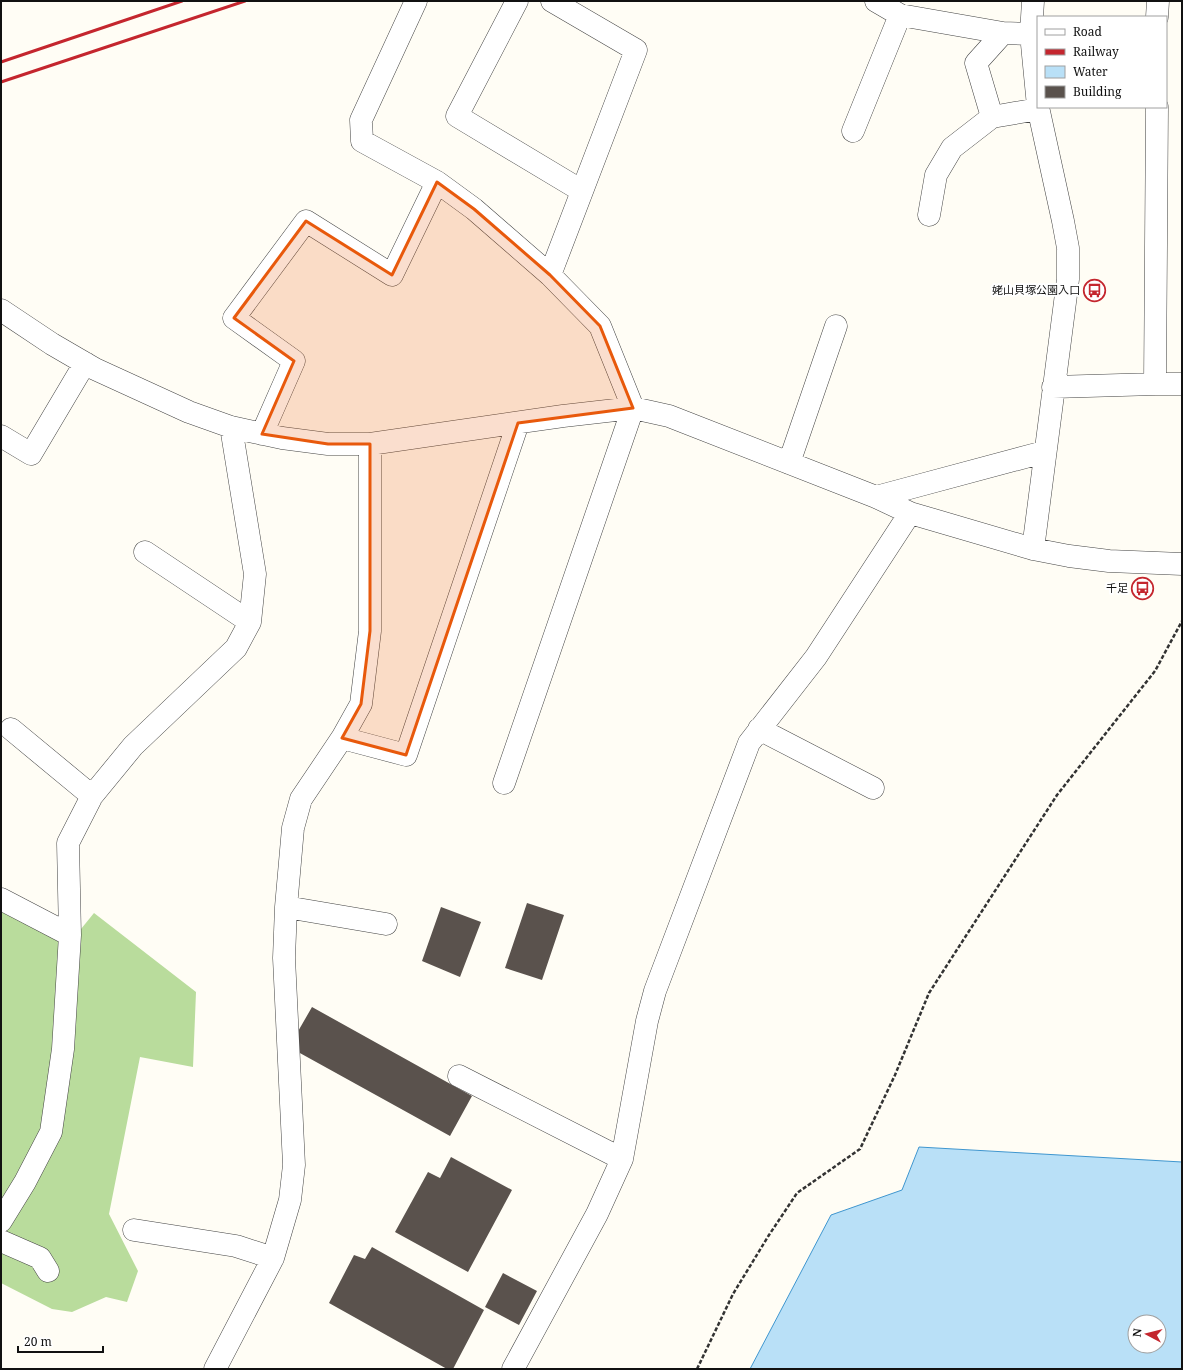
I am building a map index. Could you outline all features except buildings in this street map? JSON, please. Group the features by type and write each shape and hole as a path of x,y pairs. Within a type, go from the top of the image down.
{"street":[{"path":"416,1 361,120 362,141 437,182 474,209 550,275 600,326 633,408 504,783"},
{"path":"517,1 457,116 582,191"},
{"path":"550,275 636,50 552,1"},
{"path":"876,1 900,15 1003,33 1031,34"},
{"path":"1033,1 1031,34 1037,97"},
{"path":"1158,1 1158,16"},
{"path":"853,131 900,15"},
{"path":"992,117 976,63 1003,33"},
{"path":"929,215 936,175 952,148 992,117 1037,107"},
{"path":"1032,549 1068,279 1068,248 1038,108"},
{"path":"1155,384 1157,108"},
{"path":"262,434 294,361 234,318 306,221 392,275 437,182"},
{"path":"1,310 52,344 96,370 189,412 231,427 262,434 328,444 370,444 518,422 633,408 669,416 876,497 910,513 1032,549 1069,556 1109,561 1182,564"},
{"path":"789,463 836,326"},
{"path":"1,436 31,454 85,363"},
{"path":"1053,387 1182,384"},
{"path":"342,738 406,755 518,422"},
{"path":"1,1221 26,1182 51,1132 63,1049 70,935 68,843 92,796 133,746 236,648 250,622 255,574 231,427"},
{"path":"215,1369 273,1258 290,1200 294,1165 284,958 286,907 293,828 301,799 342,738 361,704 370,631 370,444"},
{"path":"876,497 1044,452"},
{"path":"514,1369 597,1214 622,1159 647,1021 655,991 749,743 816,657 910,513"},
{"path":"145,552 250,622"},
{"path":"11,729 92,796"},
{"path":"759,729 873,788"},
{"path":"1,899 70,935"},
{"path":"286,907 386,924"},
{"path":"459,1076 622,1159"},
{"path":"134,1230 236,1246 273,1258"},
{"path":"1,1241 40,1258 48,1271"}],"path":[{"path":"697,1369 732,1294 796,1193 860,1149 895,1075 929,993 1057,795 1155,671 1182,621"}],"highlighted area":[{"path":"437,182 474,209 550,275 600,326 633,408 518,423 406,755 342,738 361,704 370,631 370,444 328,444 262,434 294,361 234,318 306,221 392,275"}],"green space":[{"path":"1,910 58,937 81,929 94,913 196,992 193,1067 140,1057 109,1214 138,1271 127,1302 106,1297 72,1312 52,1309 1,1283"}],"water":[{"path":"919,1147 1182,1162 1182,1369 750,1369 831,1215 902,1190"}],"railway":[{"path":"1,62 182,1"},
{"path":"1,82 245,1"}],"place":[{"name":"姥山貝塚公園入口","path":"1095,290"},
{"name":"千足","path":"1143,588"}]}
